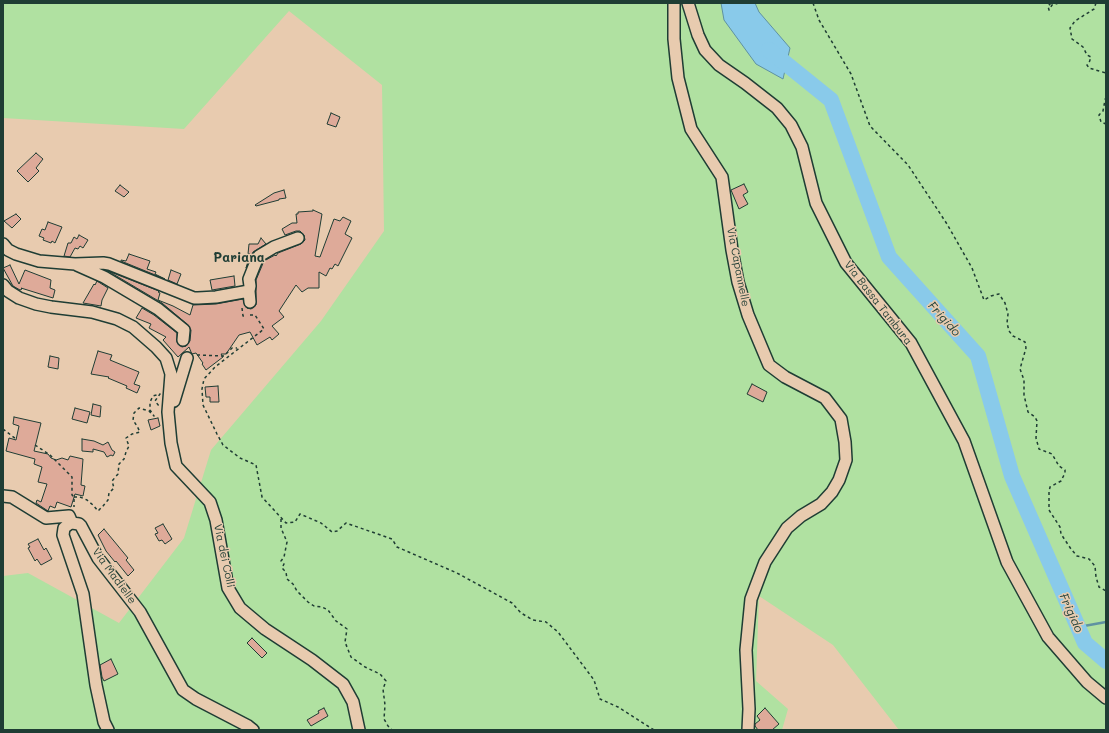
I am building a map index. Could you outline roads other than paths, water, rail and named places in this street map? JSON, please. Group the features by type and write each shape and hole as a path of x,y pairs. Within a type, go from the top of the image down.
{"street":[{"name":"Via Capannelle","path":"674,3 674,39 678,78 691,130 722,177 737,275 748,315 769,365 785,377 825,398 841,419 846,442 846,460 839,480 832,492 820,504 801,516 787,528 765,562 751,599 746,650 749,709 748,730"},
{"name":"Via Bassa Tambura","path":"688,3 698,35 705,50 719,66 776,108 791,125 802,147 816,203 846,263 911,343 964,441 1007,562 1048,637 1087,682 1106,698"},
{"path":"3,244 8,250 16,254 39,261 75,264 109,264 196,298 249,296 249,279 259,256 274,247 298,238"},
{"path":"75,264 104,277 158,309 184,330 183,340"},
{"name":"Via dei Colli","path":"3,285 8,291 19,298 36,304 92,312 117,319 133,327 166,358 170,374 168,412 171,443 176,466 210,502 216,520 228,588 240,608 265,629 312,660 343,684 353,702 358,730"},
{"name":"Via dei Colli","path":"168,412 173,405 187,358"},
{"name":"Via Madielle","path":"3,496 12,497 46,518 69,516 72,523 76,523 81,526 98,558 140,612 183,690 196,699 253,730"},
{"path":"72,523 64,528 63,535 83,594 96,685 104,722 108,730"}],"water":[{"path":"721,3 755,3 759,12 790,48 783,79 756,64 724,20"}],"waterway":[{"name":"Frigido","path":"769,50 831,100 889,257 978,356 1012,476 1085,643 1106,661"},
{"path":"1079,629 1084,626 1106,622"}],"district":[{"name":"Pariana","path":"239,258"}]}
